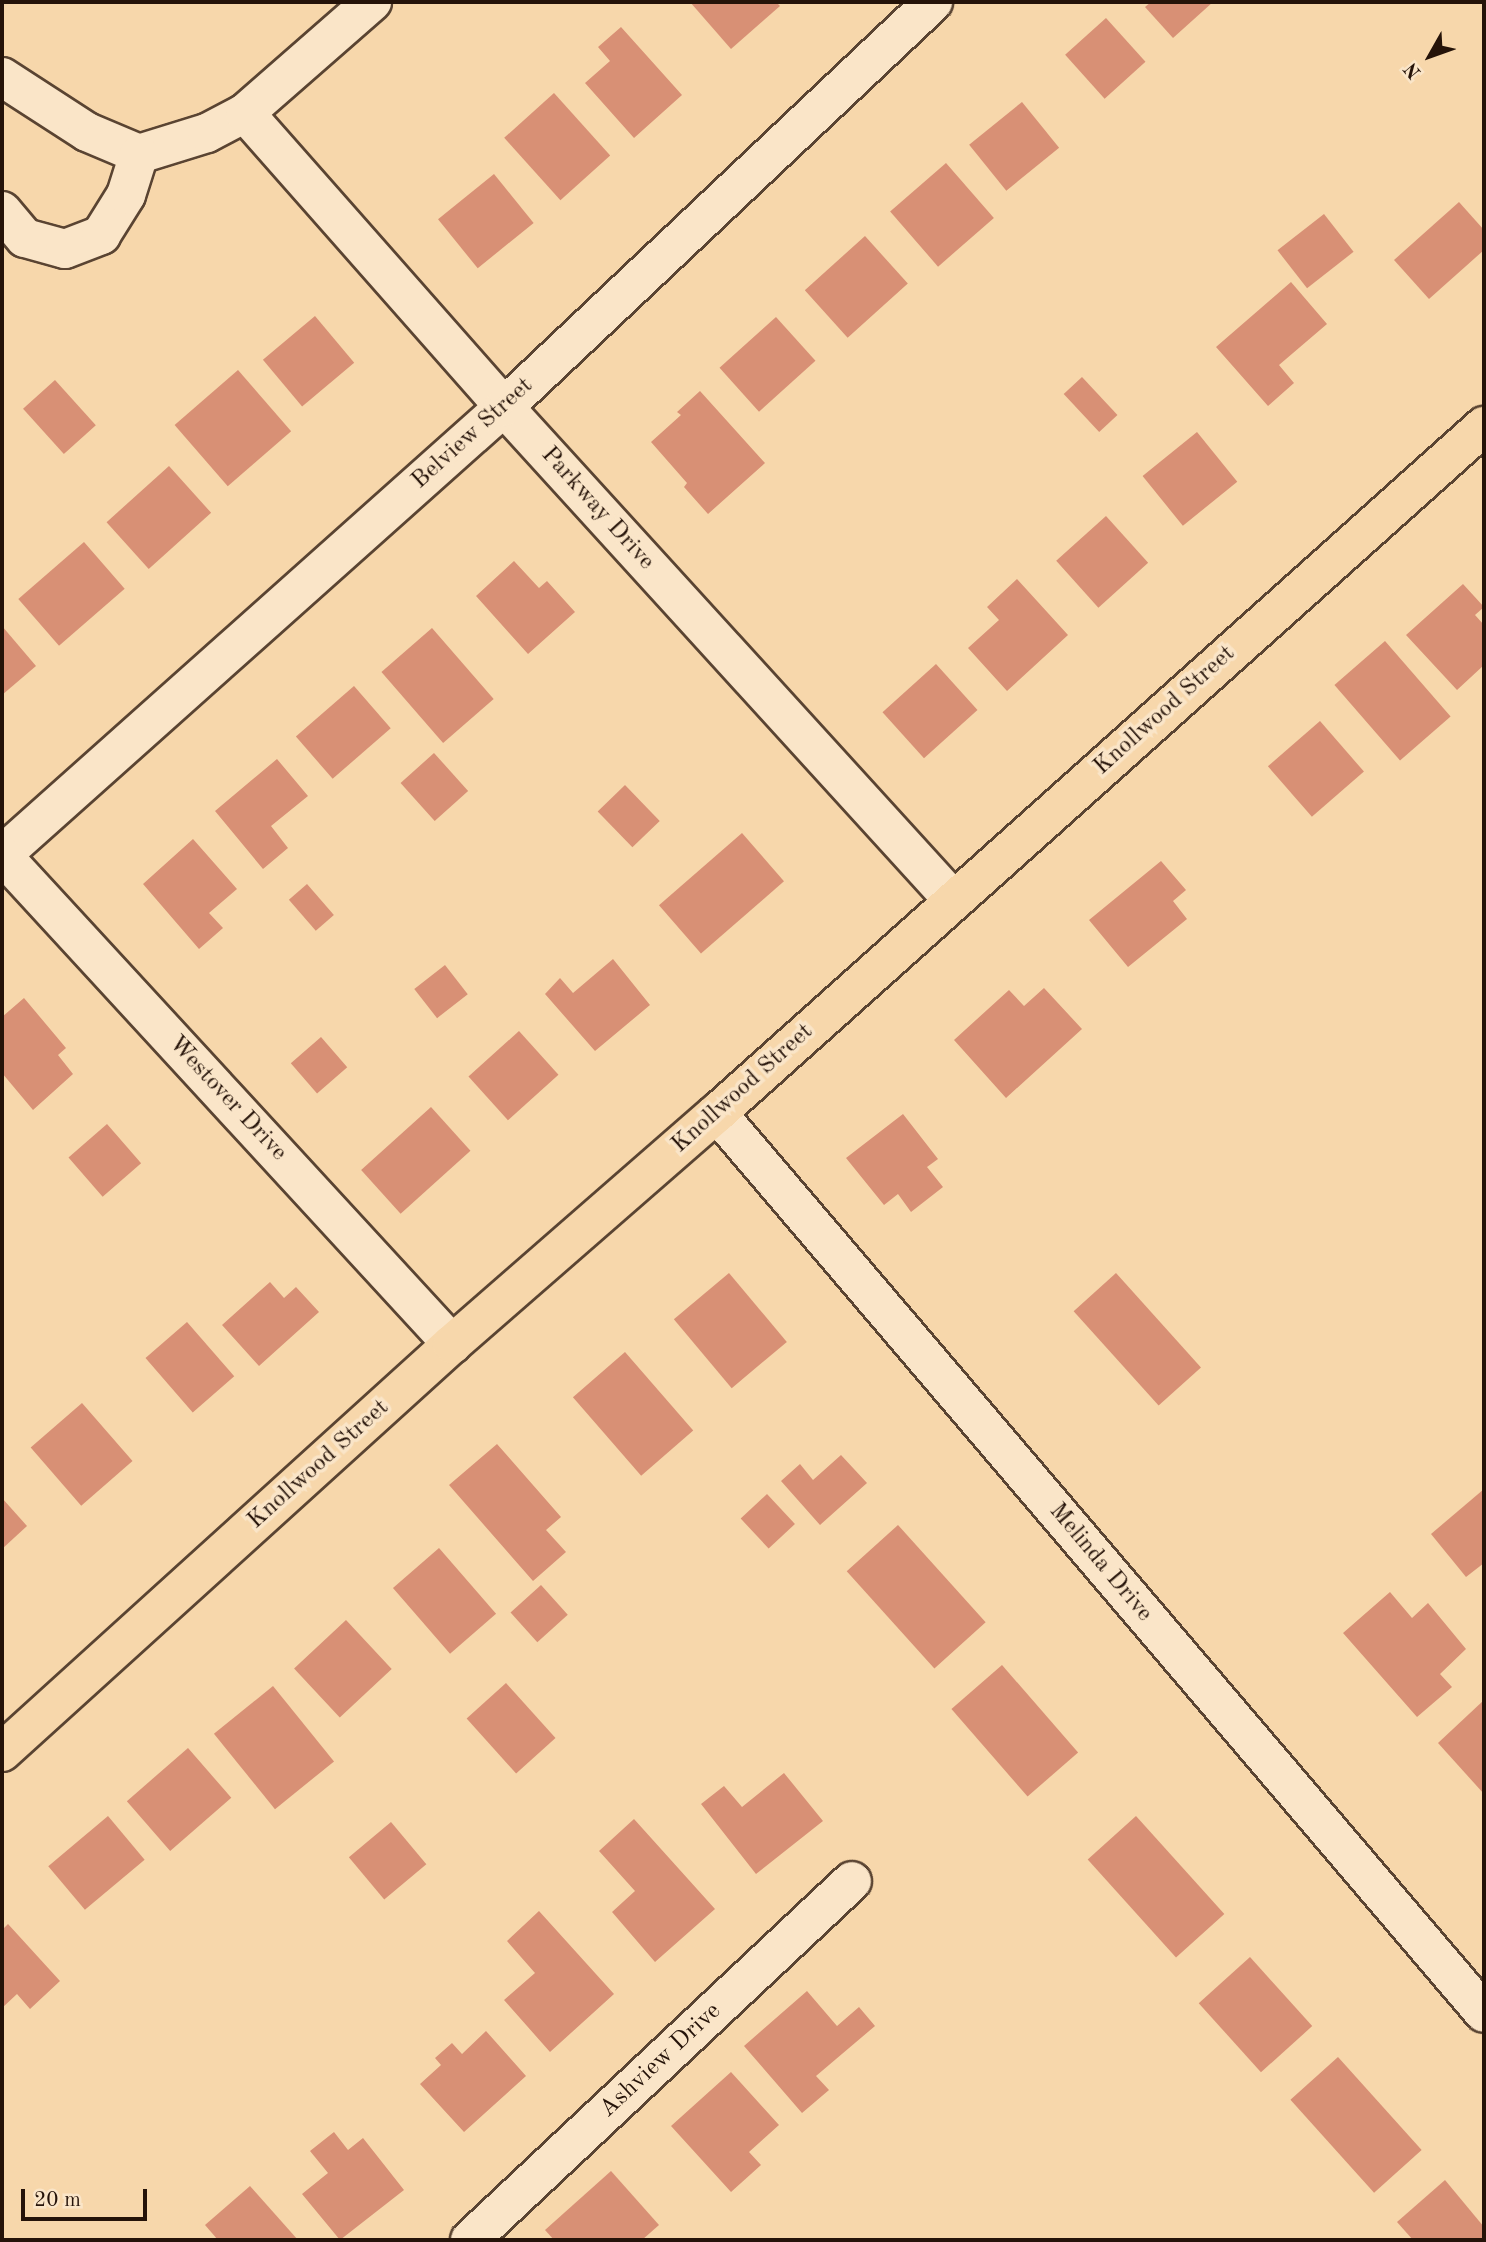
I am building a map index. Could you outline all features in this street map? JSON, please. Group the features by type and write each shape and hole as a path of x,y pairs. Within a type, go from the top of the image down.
{"main road":[{"name":"Knollwood Street","path":"2,1752 452,1344 717,1113 1484,426"}],"street":[{"path":"2,77 87,132 139,154 206,133 245,113 372,2"},
{"name":"Belview Street","path":"2,855 504,407 933,2"},
{"name":"Parkway Drive","path":"245,113 504,407 953,900"},
{"path":"2,211 25,238 65,248 101,235 126,195 139,154"},
{"name":"Westover Drive","path":"2,855 452,1344"},
{"name":"Melinda Drive","path":"717,1113 1484,2013"},
{"name":"Ashview Drive","path":"470,2240 852,1881"}],"building":[{"path":"690,2 776,2 780,6 731,49"},
{"path":"1151,2 1213,2 1173,38 1145,7"},
{"path":"1106,18 1145,62 1105,99 1065,55"},
{"path":"621,27 682,95 634,138 585,83 610,61 598,47"},
{"path":"554,93 610,155 560,200 504,138"},
{"path":"1022,102 1059,148 1006,191 969,145"},
{"path":"946,163 994,218 938,267 890,212"},
{"path":"494,174 534,223 478,268 438,219"},
{"path":"1459,202 1484,230 1484,250 1429,299 1394,260"},
{"path":"1324,214 1354,252 1307,288 1278,250"},
{"path":"865,236 908,284 848,338 805,290"},
{"path":"1291,282 1327,324 1279,365 1294,383 1268,406 1216,347"},
{"path":"315,316 354,363 302,406 263,360"},
{"path":"776,317 815,361 759,412 720,368"},
{"path":"238,370 291,431 228,486 175,425"},
{"path":"1082,377 1117,415 1099,432 1064,394"},
{"path":"55,380 96,425 64,454 23,409"},
{"path":"700,391 765,463 708,514 684,487 687,483 651,442 681,415 677,412"},
{"path":"1197,432 1237,482 1183,526 1143,476"},
{"path":"169,466 211,513 149,569 107,522"},
{"path":"1106,516 1148,563 1098,608 1056,561"},
{"path":"84,542 125,589 59,646 18,599"},
{"path":"514,561 539,588 547,581 575,612 528,654 476,596"},
{"path":"1017,579 1068,635 1007,691 968,648 999,620 987,607"},
{"path":"1463,584 1484,607 1475,615 1484,625 1484,665 1457,690 1406,635"},
{"path":"2,626 36,666 2,695"},
{"path":"432,628 494,699 443,743 381,672"},
{"path":"1385,641 1451,716 1400,760 1334,685"},
{"path":"936,664 977,710 924,758 882,712"},
{"path":"354,686 391,728 333,779 296,737"},
{"path":"1320,721 1364,772 1312,817 1268,766"},
{"path":"434,753 468,791 435,821 401,783"},
{"path":"277,759 308,796 271,826 288,848 263,869 215,811"},
{"path":"625,785 660,821 632,847 598,811"},
{"path":"742,833 784,881 701,953 659,905"},
{"path":"193,839 237,889 209,913 223,928 199,949 143,884"},
{"path":"1161,861 1186,890 1173,901 1187,919 1128,967 1089,920"},
{"path":"307,884 334,915 316,931 289,900"},
{"path":"613,959 650,1005 595,1051 545,994 560,978 573,993"},
{"path":"445,965 468,994 437,1018 414,989"},
{"path":"1044,988 1082,1029 1006,1098 954,1040 1009,990 1024,1006"},
{"path":"24,998 66,1048 58,1055 73,1074 33,1110 2,1073 2,1017"},
{"path":"519,1031 558,1075 508,1120 468,1077"},
{"path":"321,1037 347,1067 317,1093 291,1063"},
{"path":"431,1107 470,1151 401,1214 361,1170"},
{"path":"903,1114 938,1159 927,1167 943,1187 911,1212 898,1194 884,1205 846,1158"},
{"path":"107,1124 141,1163 103,1197 69,1157"},
{"path":"729,1273 787,1342 732,1388 674,1319"},
{"path":"1116,1273 1201,1367 1159,1406 1074,1311"},
{"path":"270,1282 284,1298 296,1287 319,1312 259,1366 222,1325"},
{"path":"187,1322 234,1376 193,1412 145,1358"},
{"path":"625,1352 693,1430 641,1476 573,1397"},
{"path":"82,1403 133,1461 81,1506 31,1448"},
{"path":"497,1444 561,1517 546,1530 566,1552 533,1581 449,1485"},
{"path":"841,1455 867,1483 820,1525 781,1481 800,1464 813,1480"},
{"path":"1484,1489 1484,1563 1466,1577 1431,1534"},
{"path":"767,1494 795,1524 769,1549 741,1519"},
{"path":"2,1498 27,1526 2,1549"},
{"path":"898,1525 986,1622 934,1669 847,1571"},
{"path":"439,1548 496,1614 450,1654 393,1588"},
{"path":"541,1585 568,1615 537,1642 511,1612"},
{"path":"1390,1592 1412,1618 1428,1603 1466,1649 1440,1674 1452,1687 1417,1717 1343,1633"},
{"path":"346,1620 392,1669 340,1717 294,1668"},
{"path":"1002,1665 1078,1753 1028,1797 951,1709"},
{"path":"506,1683 556,1738 516,1773 467,1718"},
{"path":"273,1686 334,1761 275,1809 214,1734"},
{"path":"1484,1700 1484,1794 1438,1743"},
{"path":"188,1748 231,1798 170,1851 127,1801"},
{"path":"784,1773 823,1821 756,1874 701,1804 724,1786 742,1807"},
{"path":"108,1816 145,1860 85,1910 48,1866"},
{"path":"1136,1816 1224,1914 1176,1958 1088,1859"},
{"path":"634,1819 715,1909 655,1962 612,1912 635,1891 599,1851"},
{"path":"391,1822 426,1864 384,1899 349,1857"},
{"path":"539,1911 614,1994 550,2052 504,2000 535,1973 507,1941"},
{"path":"8,1924 60,1981 30,2009 17,1994 2,2008 2,1930"},
{"path":"1250,1957 1312,2026 1261,2072 1199,2003"},
{"path":"807,1991 837,2026 859,2007 875,2026 816,2076 829,2090 802,2113 744,2046"},
{"path":"486,2031 526,2076 464,2132 420,2084 441,2065 435,2058 452,2043 462,2054"},
{"path":"1338,2057 1422,2150 1374,2193 1290,2100"},
{"path":"731,2072 779,2125 749,2152 761,2165 731,2192 671,2126"},
{"path":"334,2132 348,2150 363,2138 404,2190 340,2240 302,2194 328,2173 310,2151"},
{"path":"611,2171 659,2225 642,2240 554,2240 545,2230"},
{"path":"1445,2180 1484,2227 1484,2240 1413,2240 1397,2222"},
{"path":"250,2186 298,2240 218,2240 205,2225"}]}
